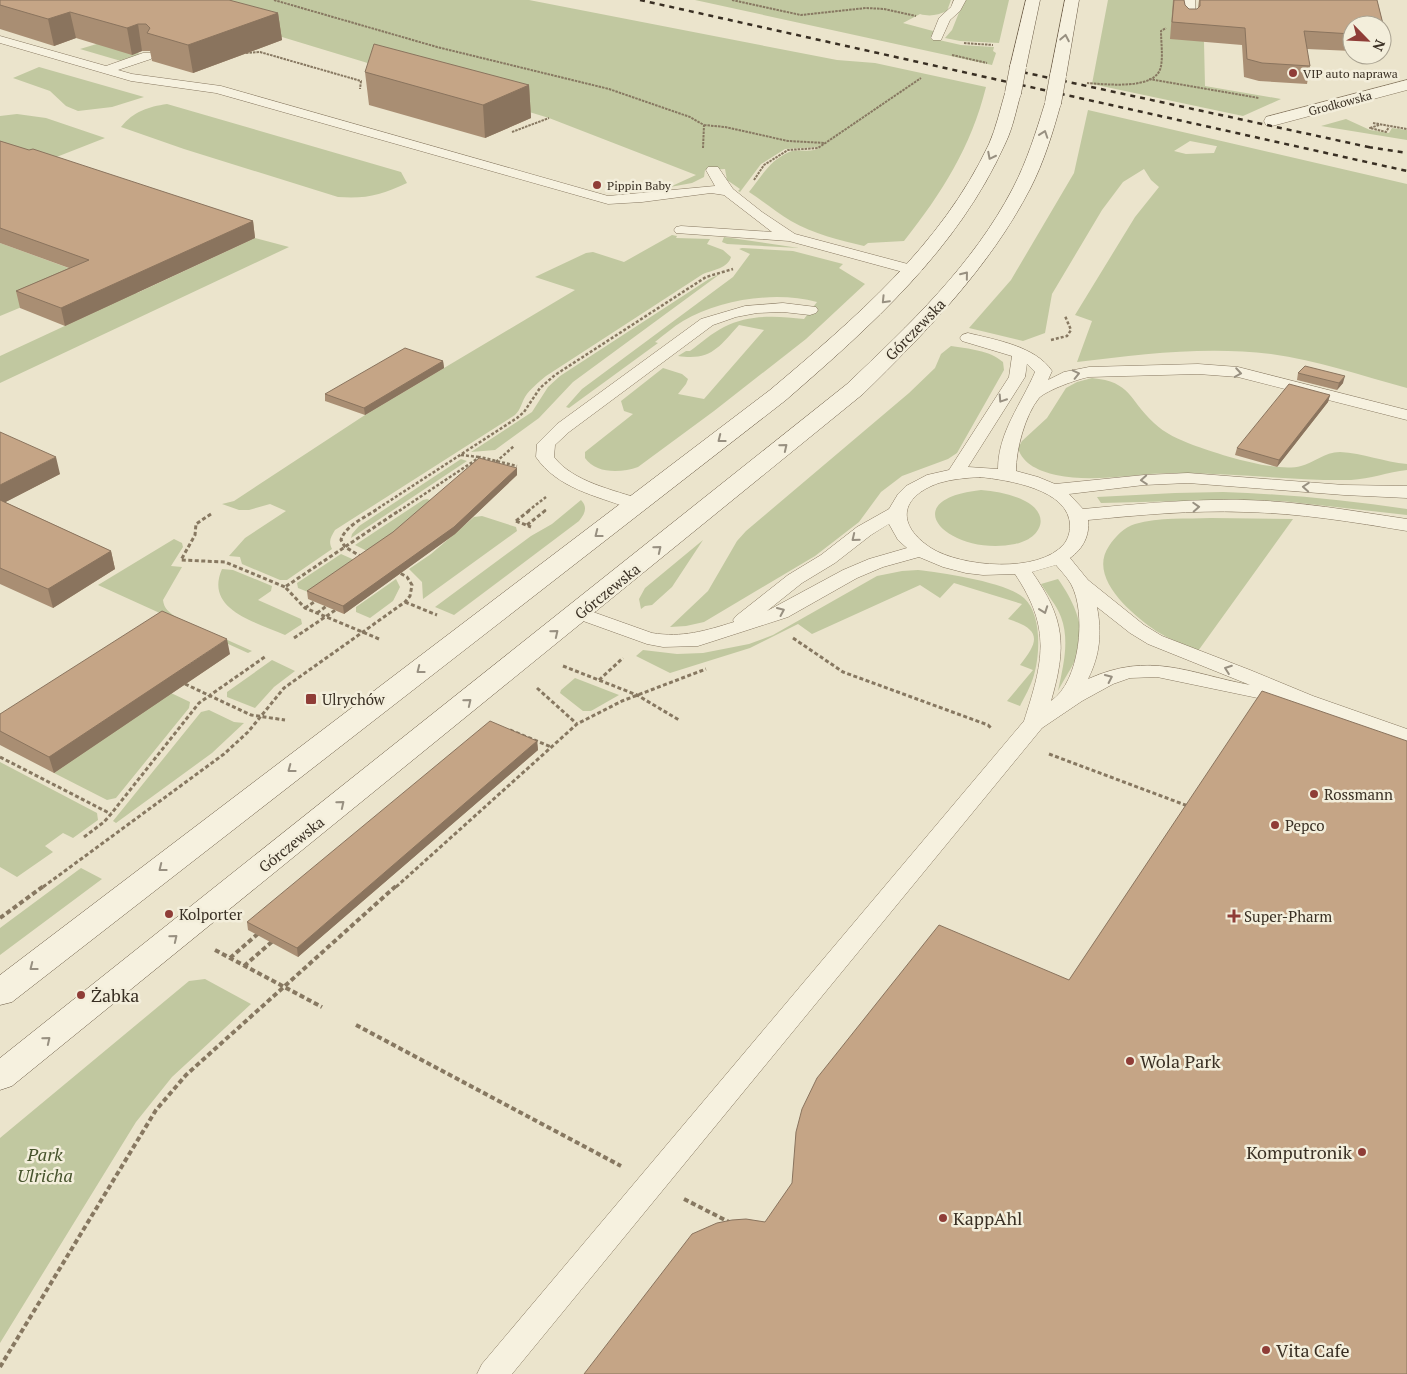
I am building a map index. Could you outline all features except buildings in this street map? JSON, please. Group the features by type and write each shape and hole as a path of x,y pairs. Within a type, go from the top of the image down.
{"main road":[{"path":"0,993 778,395 842,341 914,270 947,228 979,179 997,143 1013,93 1033,0"},
{"name":"Górczewska","path":"0,1078 855,389 923,324 965,276 996,235 1020,194 1039,150 1053,102 1072,0"},
{"name":"Grodkowska","path":"1272,121 1407,85"}],"lane":[{"path":"937,38 945,18 956,9 960,0"},
{"path":"1189,0 1190,22"},
{"path":"0,39 131,77 217,89 608,200 652,191 711,189 728,192"},
{"path":"104,70 147,56"},
{"path":"713,170 718,180 728,192 757,215 790,237"},
{"path":"681,230 790,237 914,270"},
{"path":"636,504 557,471 545,457 546,444 571,423 707,322 734,312 753,308 810,310"},
{"path":"968,338 994,344 1020,355 1038,363 1044,371 1009,440 1005,457 1007,475"},
{"path":"955,474 1017,376 1020,355"},
{"path":"1032,394 1070,376 1089,372 1214,370 1266,378 1407,415"},
{"path":"980,472 1007,475 1031,481 1053,490 1069,502 1078,515 1081,530 1074,544 1059,556 1041,564 1020,568 994,570 968,567 943,560 922,550 907,538 898,525 896,512 902,498 914,487 932,479 955,474 980,472"},
{"path":"1053,490 1144,480 1188,478 1344,490 1407,492"},
{"path":"1344,490 1407,503"},
{"path":"1078,515 1142,510 1244,506 1294,509 1407,525"},
{"path":"735,627 795,579 828,559 864,531 896,512"},
{"path":"1370,519 1407,521"},
{"path":"579,613 647,638 663,641 698,640 781,612 850,574 876,563 922,550"},
{"path":"1059,556 1081,584 1137,629 1155,640 1243,674 1305,701 1407,736"},
{"path":"1020,568 1046,611 1050,631 1048,678 1034,723"},
{"path":"1066,701 1081,675 1088,657 1092,635 1089,611 1081,584"},
{"path":"493,1374 1034,723 1066,701 1117,674 1144,670 1181,674 1222,686 1305,701"}],"path":[{"path":"274,0 428,45 609,89 690,117 704,125 725,127 788,141 826,143"},
{"path":"732,0 801,15 856,8 884,9 943,22"},
{"path":"1096,84 1128,86 1155,77 1161,68 1161,31 1176,23 1190,22"},
{"path":"960,43 997,45"},
{"path":"246,53 260,52 361,81 360,89"},
{"path":"750,186 764,165 788,150 818,148 921,78"},
{"path":"1149,79 1263,98"},
{"path":"512,132 549,118"},
{"path":"1366,122 1407,129"},
{"path":"1382,124 1370,128 1386,132 1389,127"},
{"path":"704,125 702,147 713,170"},
{"path":"368,560 344,548 340,539 347,529 517,418 524,412 540,388 554,375 706,277 733,269"},
{"path":"490,468 516,444"},
{"path":"459,455 480,457 518,467 511,473"},
{"path":"285,587 480,457"},
{"path":"503,470 509,465"},
{"path":"531,527 516,521 554,492"},
{"path":"526,525 546,510"},
{"path":"211,514 196,524 195,535 181,560 225,562 285,587 305,608 379,639"},
{"path":"0,918 224,754 248,732 284,688 405,602 410,596 412,585 407,577 395,571 402,566"},
{"path":"305,608 324,595"},
{"path":"316,613 334,601"},
{"path":"405,602 444,618"},
{"path":"294,638 341,606"},
{"path":"791,636 842,672 988,725 998,735 1189,807"},
{"path":"599,680 628,654"},
{"path":"84,837 104,822 111,814 199,703 266,656"},
{"path":"558,664 637,694 679,720"},
{"path":"0,1367 156,1110 192,1069 577,724 637,694 707,669"},
{"path":"185,684 251,715 285,720"},
{"path":"534,685 577,724"},
{"path":"508,729 551,747"},
{"path":"515,740 522,735"},
{"path":"0,757 111,814"},
{"path":"230,958 267,927"},
{"path":"244,966 281,934"},
{"path":"214,950 322,1007"},
{"path":"356,1025 737,1226"}],"green space":[{"path":"160,0 529,0 837,60 875,63 986,87 972,130 954,168 918,223 904,241 868,243 864,246 799,226 749,192 766,169 782,156 793,151 813,150 820,147 785,149 761,164 740,192 738,191 740,189 727,180 725,169 705,170 704,177 692,183 659,189 655,186 661,182 672,186 696,175 549,118"},
{"path":"695,0 951,0 947,11 934,15 920,14 903,23 933,31 934,33 930,38 961,45 994,47 993,51 996,53 992,65"},
{"path":"964,0 1009,0 999,43 960,41 945,38 952,30"},
{"path":"1108,0 1179,0 1204,42 1205,86 1281,99 1243,116 1092,84"},
{"path":"100,43 141,54 121,61 80,49"},
{"path":"39,67 144,97 112,107 78,111 66,106 50,91 13,78"},
{"path":"167,104 401,172 407,183 374,195 338,197 184,149 121,127 136,113"},
{"path":"1088,110 1407,184 1407,388 1305,360 1247,352 1174,352 1077,362 1092,321 1075,315 1135,217 1159,187 1151,180 1144,169 1123,182 1102,210 1052,294 1045,333 1023,341 969,328 1011,280 1074,173","holes":["1190,141 1217,146 1214,153 1186,154 1174,151"]},
{"path":"17,114 46,118 105,138 36,165 0,152 0,116"},
{"path":"1346,119 1370,130 1389,133 1392,128 1407,130 1407,140 1321,126"},
{"path":"672,235 677,236 676,238 710,239 707,244 723,250 731,257 727,264 703,274 546,376 527,394 515,415 335,530 330,541 332,549 287,580 280,580 242,564 240,557 229,556 245,538 286,511 270,504 249,510 239,510 222,504 234,501 365,415 575,290 535,277 586,253 593,252 624,262"},
{"path":"724,237 799,248 727,244 722,242"},
{"path":"255,238 289,247 0,383 0,356 97,311 53,294 0,316 0,243 137,293"},
{"path":"739,249 793,251 843,264 839,268 865,284 806,339 714,411 638,467 609,471 590,463 585,458 585,452 633,414 624,411 621,401 663,368 682,374 688,379 678,394 704,399 764,330 739,325 713,351 699,356 678,356 686,351 690,351 720,329 743,320 763,317 804,319 817,302 784,297 766,297 731,302 698,313 676,326 655,342 658,343 569,408 566,407 582,389 733,277 750,254"},
{"path":"720,274 573,382 539,418 495,450 471,452 532,412 548,387 560,376 709,279"},
{"path":"951,346 992,355 1003,362 1004,370 957,453 948,459 902,476 881,492 859,522 815,556 704,622 670,627 708,591 737,541 746,531 909,393 935,368 941,354"},
{"path":"1092,378 1115,383 1122,388 1158,427 1167,433 1193,445 1232,457 1262,465 1290,467 1306,465 1334,452 1340,452 1407,464 1407,470 1351,480 1192,473 1084,478 1056,475 1038,469 1028,463 1020,454 1018,448 1022,441 1047,418 1066,388 1077,382"},
{"path":"461,459 467,461 351,538 359,526"},
{"path":"981,490 1009,495 1025,501 1033,507 1041,519 1037,532 1024,541 1015,544 991,546 970,542 952,535 940,526 935,515 939,504 954,496"},
{"path":"1223,492 1361,503 1407,509 1407,515 1282,501 1222,500 1101,503 1097,497"},
{"path":"427,499 436,502 373,554 355,545 423,500"},
{"path":"581,500 585,511 579,521 454,615 435,607 531,536 552,524"},
{"path":"482,516 516,527 517,531 423,599 422,582 409,569 431,554 474,517"},
{"path":"1163,519 1293,519 1198,651 1156,631 1125,606 1108,583 1104,571 1104,558 1114,539 1131,525"},
{"path":"174,539 182,543 183,547 171,566 182,567 163,600 166,608 176,617 252,651 248,653 98,585"},
{"path":"703,540 672,587 652,605 641,609 639,599 645,588"},
{"path":"341,554 359,562 313,594 298,588 297,583"},
{"path":"222,569 233,570 272,586 271,591 258,600 301,619 302,624 285,635 236,612 226,604 220,595 218,583"},
{"path":"918,570 974,579 1004,587 1024,598 1030,605 1037,624 1038,657 1033,679 1020,706 1007,701 1033,670 1020,665 1034,643 1034,637 1027,627 1008,619 1022,604 954,583 940,598 920,585 812,634 798,624 750,648 670,673 636,656 643,650 677,654 703,653 749,644 773,635 877,576"},
{"path":"396,579 400,587 393,601 370,618 356,612 356,607"},
{"path":"1058,579 1074,606 1081,636 1077,656 1058,691 1065,654 1064,626 1057,609 1041,584"},
{"path":"272,660 295,671 274,687 255,708 227,697 227,692"},
{"path":"575,678 619,695 591,711 583,711 560,693"},
{"path":"171,693 190,702 189,708 116,798 107,800 54,773"},
{"path":"209,710 234,722 244,723 212,753 116,823 113,821 201,712"},
{"path":"0,762 97,813 98,820 73,838 63,833 45,846 53,852 17,877 0,867"},
{"path":"81,868 102,879 0,955 0,928"},
{"name":"Park Ulricha","path":"205,979 251,1004 172,1077 136,1122 0,1343 0,1138 189,981"}],"railway":[{"path":"640,0 1407,171"},
{"path":"1013,70 1369,147"},
{"path":"1369,147 1407,153"}],"place":[{"name":"VIP auto naprawa","path":"1293,73"},
{"name":"Pippin Baby","path":"597,185"},
{"name":"Ulrychów","path":"311,699"},
{"name":"Rossmann","path":"1314,794"},
{"name":"Pepco","path":"1275,825"},
{"name":"Kolporter","path":"169,914"},
{"name":"Super-Pharm","path":"1234,916"},
{"name":"Żabka","path":"81,995"},
{"name":"Wola Park","path":"1130,1061"},
{"name":"Komputronik","path":"1362,1152"},
{"name":"KappAhl","path":"943,1218"},
{"name":"Vita Cafe","path":"1266,1350"}]}
